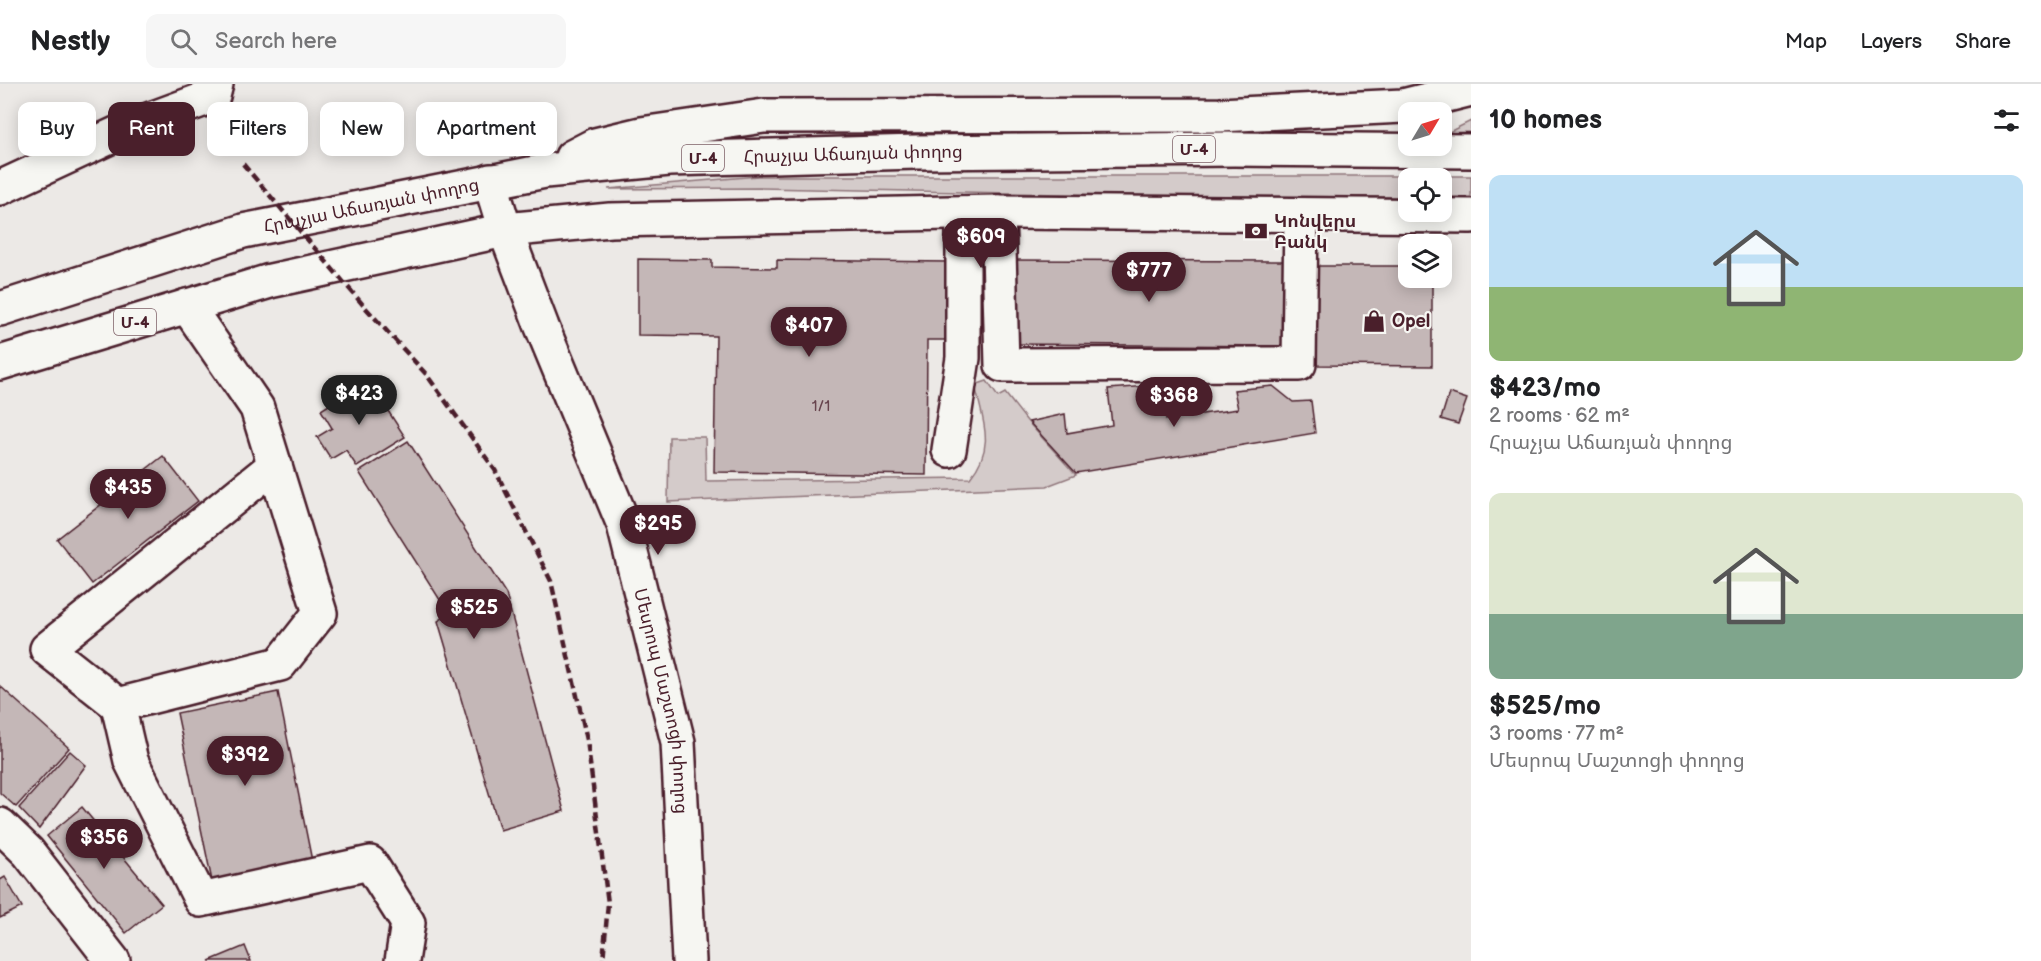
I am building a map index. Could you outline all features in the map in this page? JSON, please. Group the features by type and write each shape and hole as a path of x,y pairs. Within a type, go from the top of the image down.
{"main road":[{"path":"0,189 140,123 213,96 216,84"},
{"path":"545,171 595,145 641,134 764,116 1220,115 1403,106 1471,89"},
{"name":"Հրաչյա Աճառյան փողոց","path":"0,309 243,231 545,171 669,159 917,152 1234,149 1471,151"},
{"name":"Մեսրոպ Մաշտոցի փողոց","path":"490,181 505,230 542,327 624,525 630,548 678,742 689,961"},
{"path":"998,212 1002,365 1299,364 1300,215"},
{"name":"Մ-4","path":"0,363 270,281 505,230 610,220 998,212 1471,216"},
{"path":"949,450 963,358 963,213"},
{"path":"118,705 280,664 320,613 257,408 187,306"},
{"path":"275,465 47,649 118,705 131,761 201,900 370,863 408,923 402,961"},
{"path":"0,825 28,852 113,961"}],"shaded area":[{"path":"1471,121 1471,132 1452,133 1452,130"},
{"path":"758,176 1398,176 1398,197 1166,196 760,188 608,189"},
{"path":"1452,176 1471,176 1471,197 1452,197"},
{"path":"987,381 998,397 1005,393 1076,475 1047,486 668,502 669,437 705,437 706,481 970,478 983,455 985,444 984,422 975,385"}],"building":[{"path":"638,259 712,260 712,267 777,268 777,260 948,262 947,340 927,340 926,475 714,472 716,336 638,335"},
{"path":"1008,260 1289,261 1289,346 1008,344"},
{"path":"976,263 985,263 985,275 976,274"},
{"name":"Opel","path":"1315,266 1398,266 1398,288 1432,288 1432,366 1315,365"},
{"path":"368,380 405,437 357,467 346,450 331,459 317,437 332,428 321,410"},
{"path":"1163,385 1166,419 1238,409 1234,390 1273,386 1293,402 1311,401 1315,433 1076,473 1029,422 1065,414 1067,433 1112,425 1108,389"},
{"path":"1449,393 1467,399 1458,424 1441,419"},
{"path":"408,441 506,594 564,811 500,830 438,621 449,614 359,472"},
{"path":"163,456 198,501 92,584 57,539"},
{"path":"0,686 69,748 16,807 0,793"},
{"path":"278,692 312,861 212,881 177,713"},
{"path":"70,751 86,765 39,829 19,808"},
{"path":"82,807 162,904 126,933 47,836"},
{"path":"5,877 22,907 0,918 0,880"},
{"path":"245,946 251,961 209,961"}],"railway":[{"path":"243,164 364,306 426,374 495,470 551,581 587,740 608,903 603,961"}],"place":[{"name":"Կոնվերս Բանկ","path":"1256,231"},
{"name":"Opel","path":"1374,321"}]}
